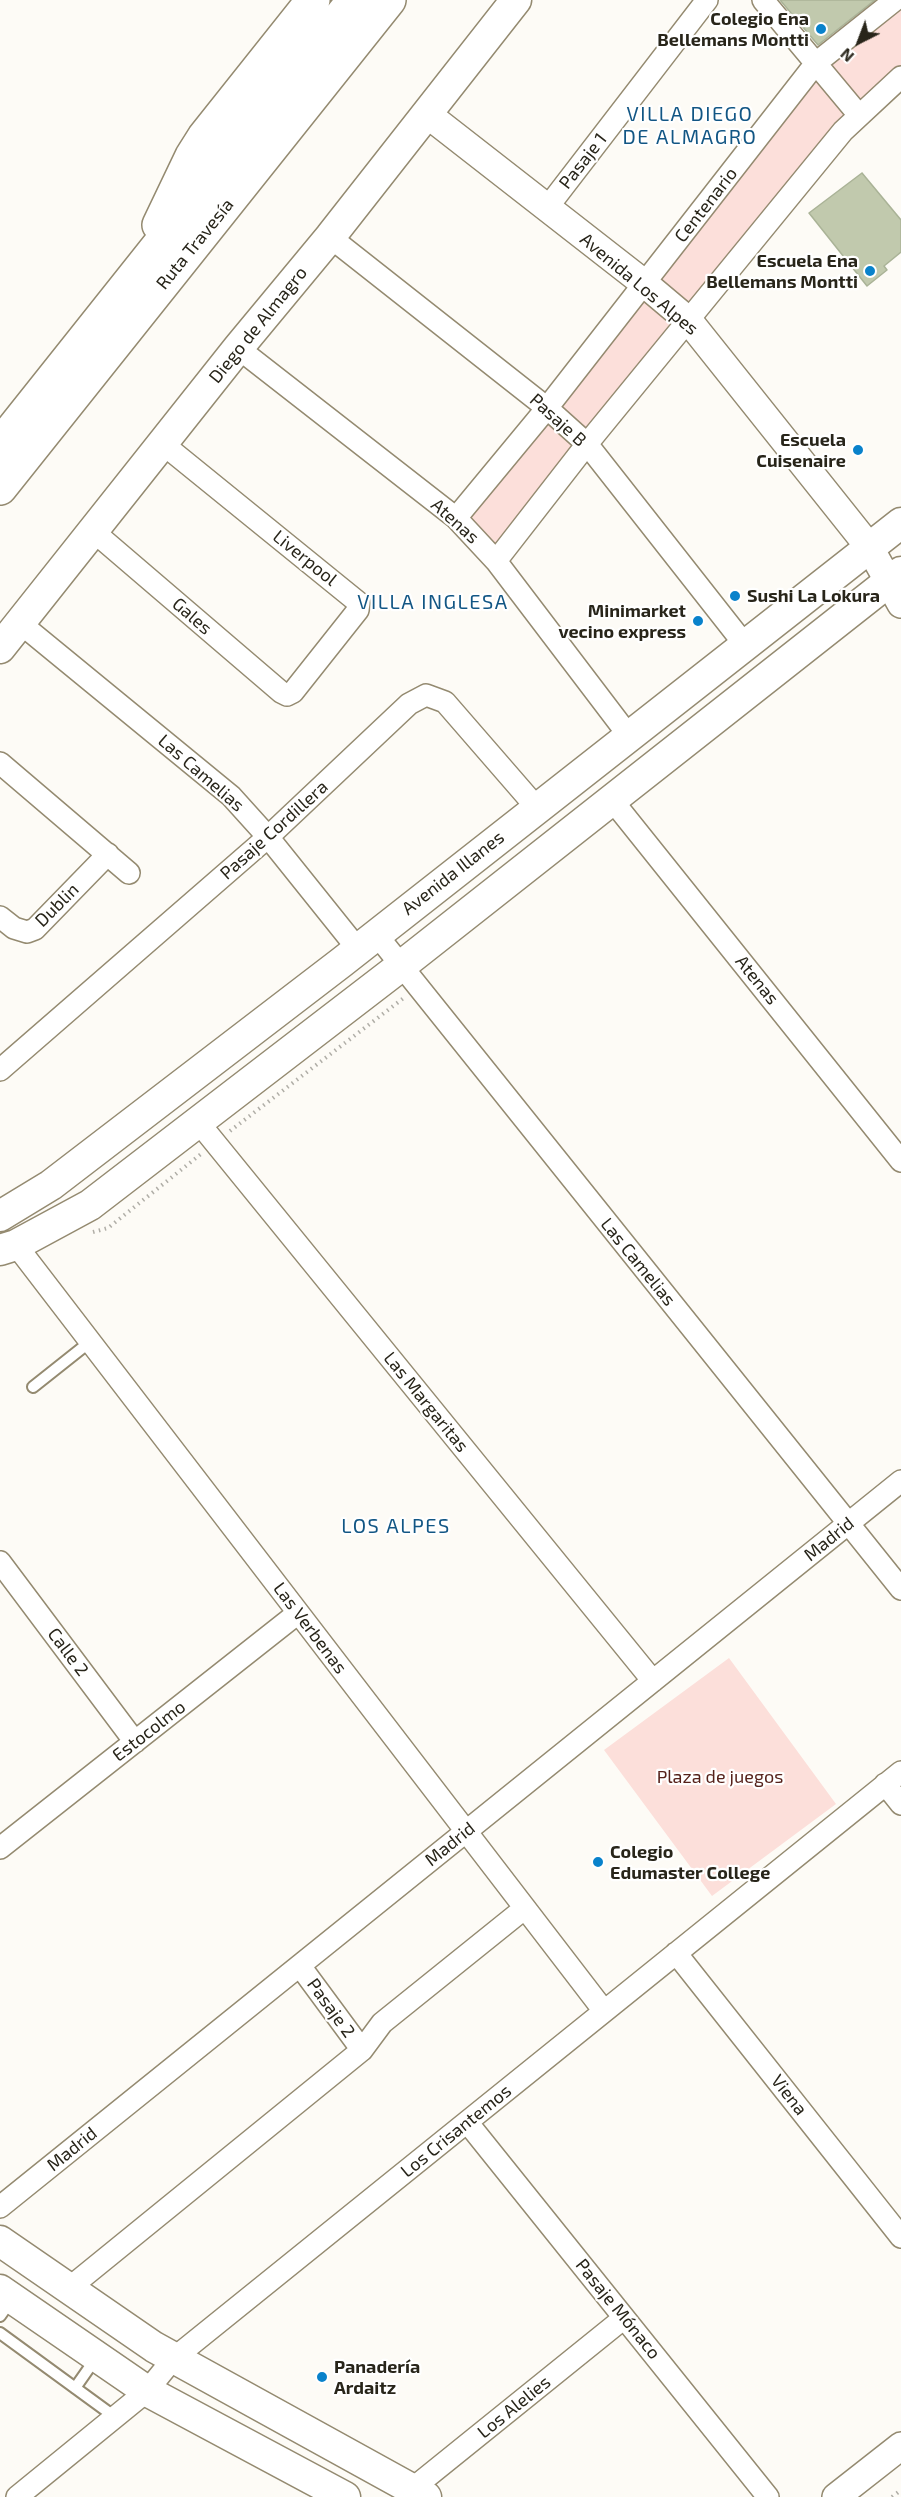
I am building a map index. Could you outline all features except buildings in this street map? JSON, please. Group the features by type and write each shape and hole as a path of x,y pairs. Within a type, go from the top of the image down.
{"highway":[{"path":"135,275 192,156 204,137 313,0"},
{"name":"Ruta Travesía","path":"0,445 354,0"},
{"name":"Ruta Travesía","path":"0,488 390,0"}],"main road":[{"name":"Diego de Almagro","path":"0,648 238,348 330,237 516,0"},
{"name":"Avenida Illanes","path":"4,1207 51,1185 901,523"},
{"path":"8,1247 90,1205 199,1123 612,800 897,586"},
{"path":"0,2241 173,2359 415,2494"},
{"path":"4,2302 147,2391 345,2497"}],"street":[{"name":"Pasaje 1","path":"547,208 707,0"},
{"path":"763,0 858,114"},
{"path":"895,0 901,8"},
{"name":"Centenario","path":"456,518 547,408 816,63 895,0"},
{"path":"496,561 587,444 858,114 901,77"},
{"name":"Avenida Los Alpes","path":"427,114 689,321 870,548 897,586"},
{"name":"Pasaje B","path":"330,237 547,408 587,444 745,645"},
{"name":"Atenas","path":"238,348 456,518 496,561 629,736"},
{"name":"Liverpool","path":"163,444 359,603 358,610 293,692"},
{"name":"Gales","path":"93,531 281,692 288,695 293,692"},
{"name":"Las Camelias","path":"20,623 231,796 367,941 401,966 901,1588"},
{"name":"Pasaje Cordillera","path":"0,1070 268,837 409,704 426,695 445,702 537,808"},
{"path":"0,763 129,873"},
{"name":"Atenas","path":"612,800 901,1161"},
{"name":"Dublin","path":"0,917 14,928 27,932 35,929 108,854"},
{"name":"Las Margaritas","path":"199,1123 653,1681"},
{"name":"Las Verbenas","path":"8,1247 91,1341 604,2012"},
{"name":"Madrid","path":"0,2207 901,1481"},
{"name":"Calle 2","path":"0,1562 135,1742"},
{"name":"Estocolmo","path":"0,1848 298,1613"},
{"path":"893,1778 901,1804"},
{"name":"Los Crisantemos","path":"17,2497 147,2391 173,2359 893,1778"},
{"path":"68,2289 362,2050 382,2023 525,1908"},
{"name":"Viena","path":"676,1953 901,2237"},
{"name":"Pasaje 2","path":"300,1966 362,2050"},
{"name":"Pasaje Mónaco","path":"467,2122 768,2497"},
{"name":"Los Alelies","path":"415,2494 624,2318"},
{"path":"836,2497 901,2446"}],"lane":[{"path":"33,1388 91,1341"},
{"path":"0,2333 115,2417"},
{"path":"75,2388 96,2358"}],"path":[{"path":"892,2497 901,2490"}],"green space":[{"path":"901,1 901,71 496,554 461,517 819,67"},
{"name":"Plaza de juegos","path":"729,1658 836,1804 712,1896 604,1750"}],"place":[{"name":"Colegio Ena Bellemans Montti","path":"821,29"},
{"name":"Escuela Ena Bellemans Montti","path":"870,271"},
{"name":"Escuela Cuisenaire","path":"858,450"},
{"name":"Sushi La Lokura","path":"735,596"},
{"name":"Minimarket vecino express","path":"698,621"},
{"name":"Colegio Edumaster College","path":"598,1862"},
{"name":"Panadería Ardaitz","path":"322,2377"}],"district":[{"name":"VILLA DIEGO DE ALMAGRO","path":"690,126"},
{"name":"VILLA INGLESA","path":"433,602"},
{"name":"LOS ALPES","path":"396,1526"}]}
